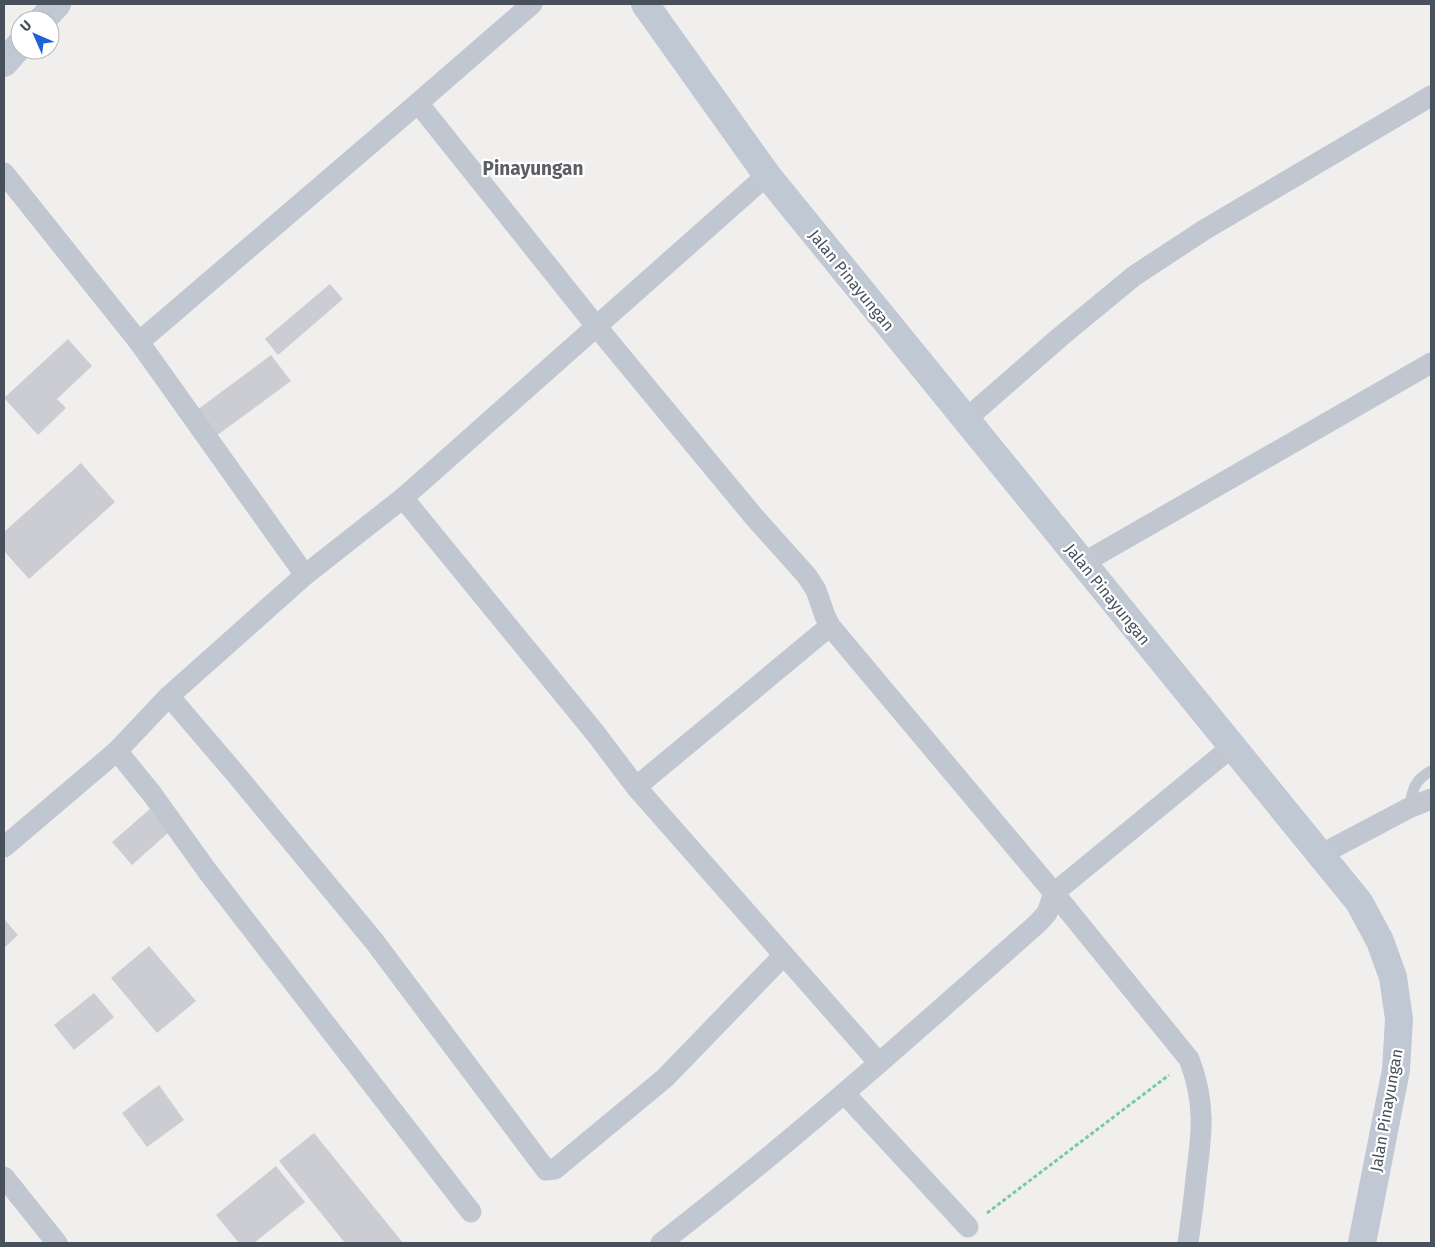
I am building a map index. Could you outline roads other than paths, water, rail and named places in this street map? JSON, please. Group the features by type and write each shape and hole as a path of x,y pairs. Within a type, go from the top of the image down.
{"main road":[{"name":"Jalan Pinayungan","path":"645,4 767,175 1359,902 1380,941 1394,977 1399,1019 1396,1070 1362,1243"}],"street":[{"path":"138,342 532,4"},
{"path":"965,420 1060,337 1134,276 1204,230 1431,96"},
{"path":"418,103 596,326 755,518 807,576 816,590 830,626 1054,893 1189,1059 1196,1075 1199,1091 1202,1111 1202,1132 1188,1243"},
{"path":"4,173 138,342 304,575"},
{"path":"4,847 116,750 169,696 304,575 403,498 767,175"},
{"path":"1083,563 1431,363"},
{"path":"403,498 596,734 636,787 880,1064"},
{"path":"636,787 830,626"},
{"path":"169,696 374,941 546,1170 555,1169 665,1078 784,955"},
{"path":"662,1243 880,1064 1038,923 1047,913 1054,893 1233,746"},
{"path":"116,750 152,794 213,880 471,1212"},
{"path":"1320,856 1409,808 1431,799"},
{"path":"844,1093 968,1227"},
{"path":"4,1177 57,1243"}],"lane":[{"path":"1409,808 1414,785 1423,775 1431,771"}],"district":[{"name":"Pinayungan","path":"533,168"}]}
